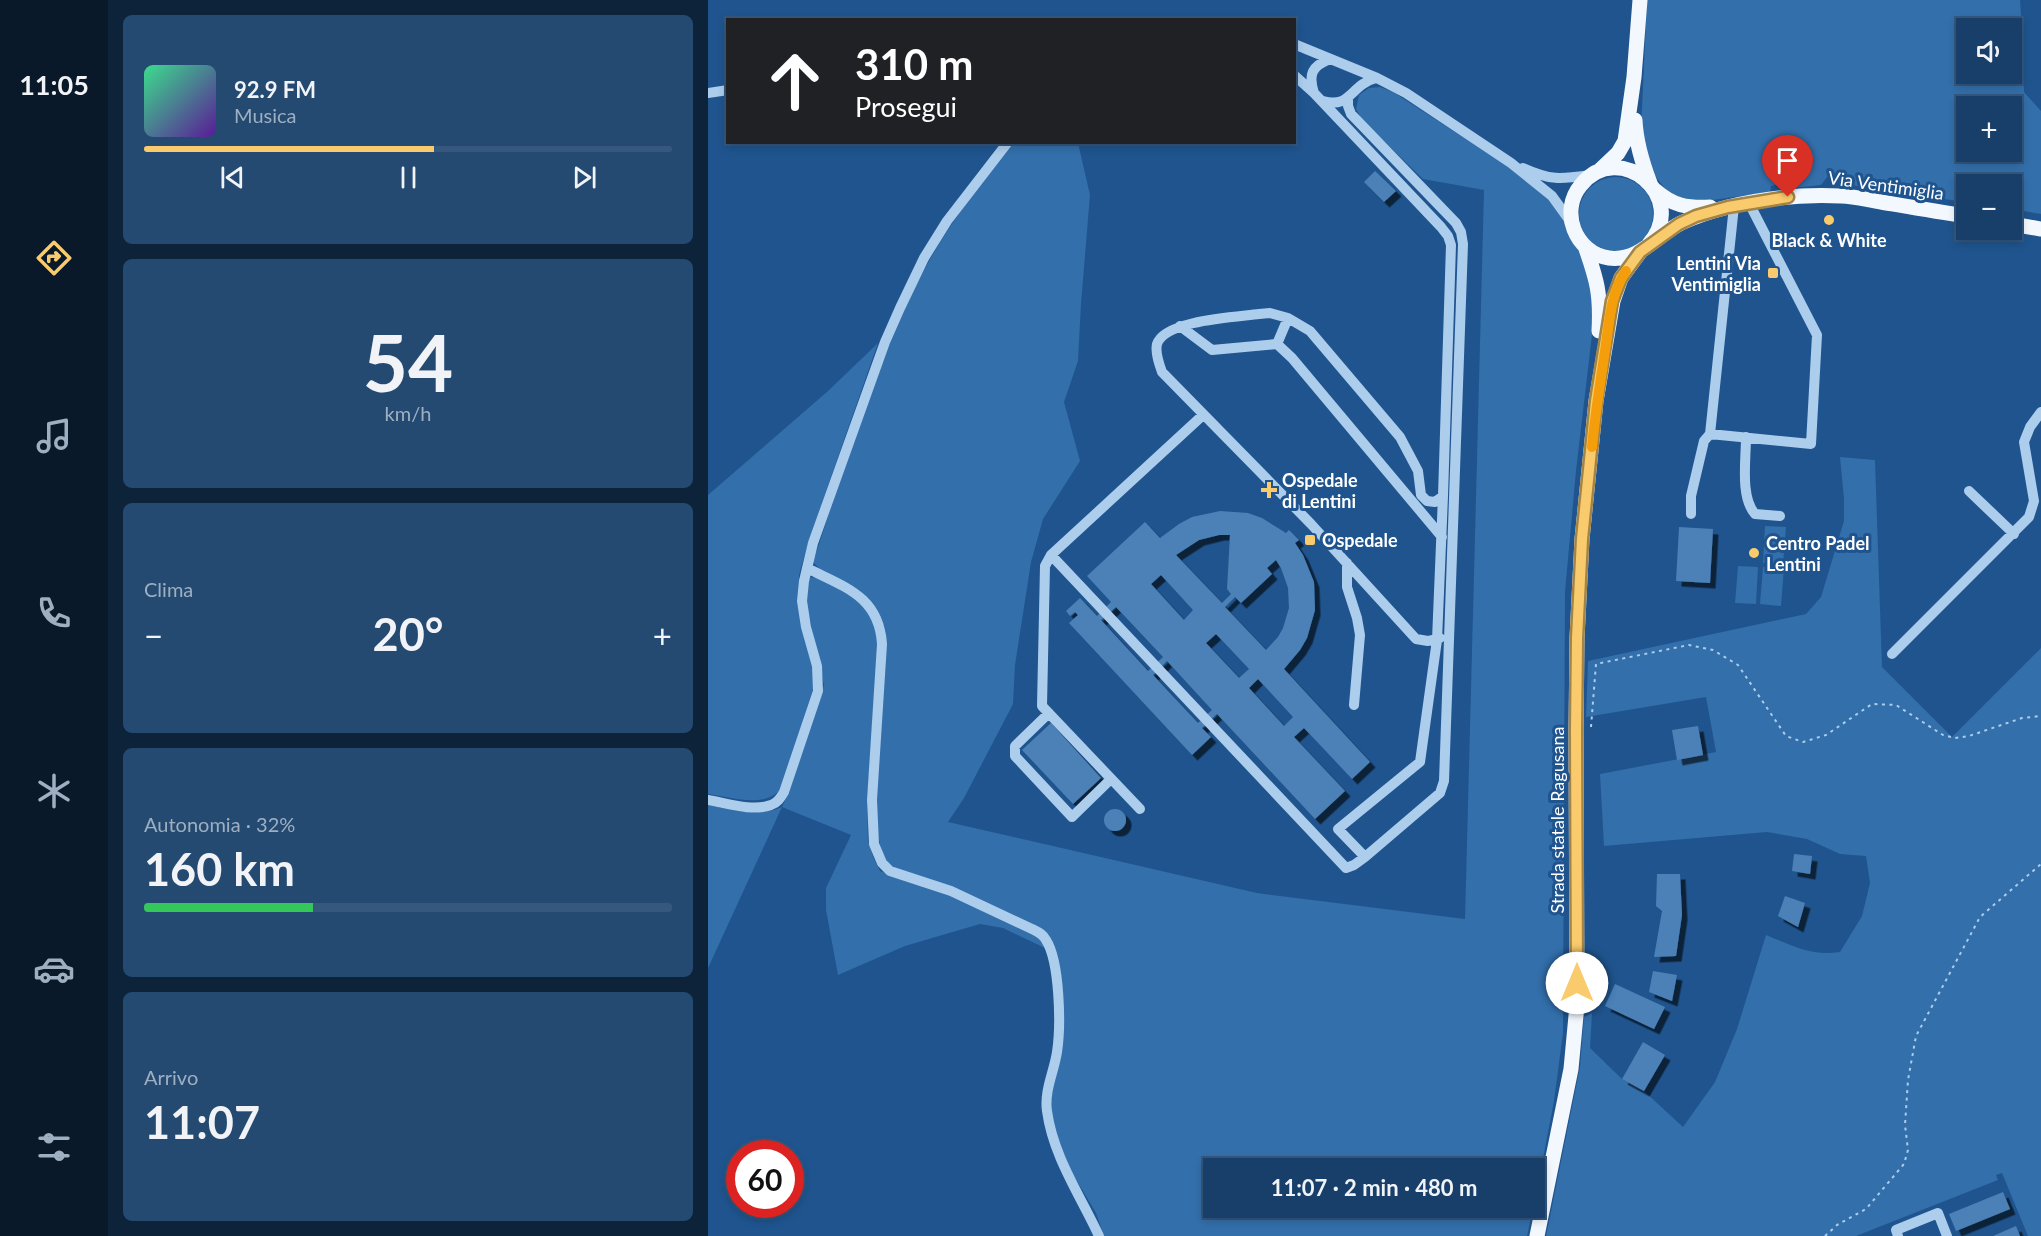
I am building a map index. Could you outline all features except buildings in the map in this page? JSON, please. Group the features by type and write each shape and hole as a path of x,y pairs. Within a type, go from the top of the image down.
{"main road":[{"path":"1640,0 1634,77 1625,141 1618,153 1583,182 1574,196 1571,211 1577,237 1598,255 1625,258 1679,224 1696,216 1737,205"},
{"path":"1596,401 1612,301 1621,278 1658,231 1661,216 1660,204 1640,158 1636,139 1634,77"},
{"path":"1596,173 1611,168 1626,169 1641,176 1666,200 1675,204 1696,208 1737,205"},
{"name":"Via Ventimiglia","path":"1737,205 1788,197 1843,196 1956,214"},
{"path":"2022,226 2041,229"},
{"path":"1585,246 1601,299 1596,401"},
{"name":"Strada statale Ragusana","path":"1537,1236 1571,1069 1577,1005 1577,638 1582,539 1596,401"}],"street":[{"path":"1296,45 1377,78 1406,93 1511,163 1552,196 1563,209 1573,227"},
{"path":"1330,58 1320,63 1313,71 1311,82 1318,97 1331,103 1340,102 1351,95 1360,84 1377,78"},
{"path":"1051,555 1346,867 1354,866 1440,793 1444,780 1451,633 1463,244 1461,232 1456,223 1351,114 1348,106 1356,80 1352,68"},
{"path":"1296,77 1318,97 1441,227 1451,245 1437,640 1420,762 1338,829 1365,857"},
{"path":"708,93 726,90"},
{"path":"708,800 764,807 778,801 784,792 818,691 817,666 806,627 802,601 813,543 885,342 924,258 947,221 1006,144"},
{"path":"1511,163 1543,177 1559,179 1596,173"},
{"path":"1691,514 1691,496 1704,441 1710,434 1737,205"},
{"path":"1710,434 1811,444 1817,335 1737,205"},
{"path":"1434,659 1347,563 1162,372 1157,357 1157,345 1163,335 1180,327 1270,313 1288,318 1310,332 1400,437 1418,471 1421,495 1427,501 1435,502 1443,496"},
{"path":"1277,344 1288,318"},
{"path":"1180,327 1212,350 1277,344 1292,358 1442,537"},
{"path":"1892,654 2029,517 2034,501 2024,442 2030,427 2041,412"},
{"path":"1140,809 1042,706 1045,566 1051,555 1203,415"},
{"path":"1746,437 1746,495 1750,508 1755,514 1780,516"},
{"path":"2030,478 2041,482"},
{"path":"1404,493 1412,494 1420,487"},
{"path":"1970,491 2014,534"},
{"path":"1347,563 1347,587 1360,635 1354,705"},
{"path":"807,568 860,597 879,621 882,644 872,800 874,844 882,863 890,871 951,891 1032,929 1041,934 1050,948 1056,972 1058,1034 1057,1053 1047,1100 1050,1134 1059,1157 1099,1236"},
{"path":"1416,639 1437,640 1451,633"},
{"path":"1432,673 1439,670 1449,676"},
{"path":"1049,713 1015,746 1015,756 1072,817 1112,779"},
{"path":"1898,1236 1896,1230 1938,1213 1947,1236"}],"path":[{"path":"1590,731 1596,664 1689,645 1713,650 1738,665 1786,736 1803,742 1827,735 1872,704 1896,705 1943,735 1954,738 1970,736 2022,718 2041,716"},
{"path":"1824,1236 1837,1225 1866,1209 1904,1164 1908,1150 1905,1125 1908,1080 1916,1036 1980,917 2041,864"}],"shaded area":[{"path":"1647,0 2020,0 2021,18 1956,18 1956,84 2022,84 2022,29 2024,92 2041,111 2041,214 2022,211 2022,174 1956,174 1956,201 1844,184 1840,178 1828,176 1821,185 1782,189 1780,184 1771,186 1770,192 1698,202 1669,194 1653,173 1641,130"},
{"path":"1380,87 1393,92 1503,163 1549,198 1558,209 1583,255 1595,309 1576,471 1565,592 1563,1033 1554,1101 1543,1158 1203,1158 1203,1218 1531,1218 1527,1236 1104,1236 1096,1213 1062,1156 1049,1106 1061,1056 1051,941 888,866 878,837 876,804 886,631 881,617 869,600 822,571 813,562 878,370 910,296 938,245 1012,144 1078,144 1090,195 1078,361 1064,402 1080,461 1043,519 1031,562 1015,665 1013,704 964,798 948,822 1257,893 1465,919 1484,190 1423,179 1363,121 1356,109 1359,95 1369,88"},
{"path":"1609,177 1623,177 1637,183 1647,193 1653,207 1651,228 1637,245 1623,251 1609,251 1595,245 1585,235 1579,221 1579,207 1585,193 1595,183"},
{"path":"878,343 809,540 799,575 799,598 816,671 813,689 781,789 766,799 756,800 708,794 708,495 828,391"},
{"path":"1840,457 1875,460 1882,667 1952,737 2041,648 2041,1236 2028,1236 2002,1173 1996,1175 1998,1180 1856,1236 1546,1236 1580,1067 1584,1017 1592,1013 1590,1048 1622,1079 1644,1091 1683,1127 1715,1082 1737,1029 1766,935 1811,951 1840,952 1862,916 1870,883 1866,856 1840,854 1807,839 1767,832 1604,846 1600,774 1716,752 1706,697 1586,717 1588,661 1806,614 1821,597 1844,521"},
{"path":"1765,526 1786,527 1783,564 1763,563"},
{"path":"1738,566 1758,567 1756,604 1735,603"},
{"path":"1763,567 1784,568 1781,606 1760,604"},
{"path":"815,577 847,592 870,613 878,640 867,803 868,841 880,871 949,894 1039,935 1045,948 1003,928 980,924 905,946 838,975 826,910 826,888 851,835 782,807 824,685 806,602 808,578"},
{"path":"708,805 754,813 782,807 708,968"}],"slow traffic":[{"path":"1592,447 1596,401 1612,301 1626,271"}],"place":[{"name":"Black & White","path":"1829,220"},
{"name":"Lentini Via Ventimiglia","path":"1773,273"},
{"name":"Ospedale di Lentini","path":"1269,490"},
{"name":"Ospedale","path":"1310,540"},
{"name":"Centro Padel Lentini","path":"1754,553"}],"route":[{"path":"1577,983 1577,638 1582,539 1596,401 1612,301 1621,278 1640,252 1679,224 1696,216 1728,207 1788,197"}]}
